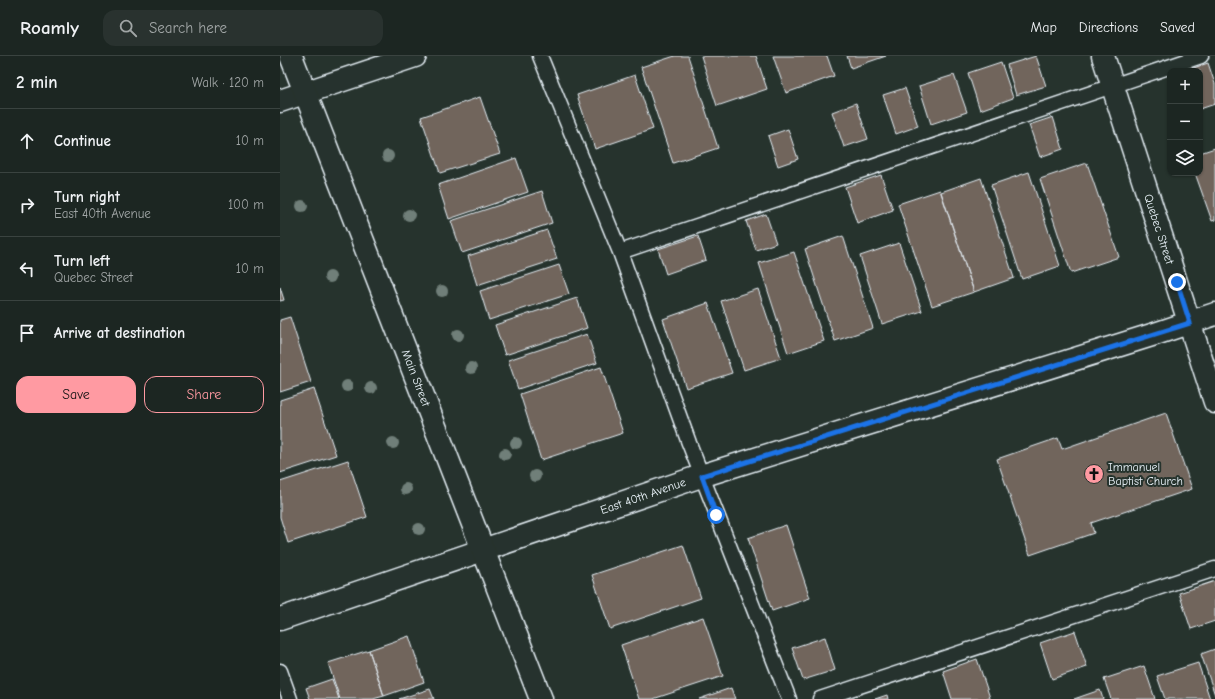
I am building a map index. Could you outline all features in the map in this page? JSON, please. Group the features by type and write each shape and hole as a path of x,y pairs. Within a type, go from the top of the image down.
{"street":[{"name":"Main Street","path":"291,56 541,699"},
{"path":"280,101 415,56"},
{"name":"Quebec Street","path":"1103,56 1215,402"},
{"name":"East 40th Avenue","path":"280,619 702,476 1215,314"}],"lane":[{"path":"540,56 620,252 702,476 789,699"},
{"path":"620,252 1201,56"},
{"path":"820,699 1215,568"},
{"path":"280,671 290,699"}],"building":[{"path":"675,56 688,56 718,148 673,163 641,67"},
{"path":"701,56 756,56 767,89 717,106"},
{"path":"773,56 827,56 834,76 786,93"},
{"path":"847,56 886,56 851,68"},
{"path":"1036,56 1046,86 1016,95 1007,65"},
{"path":"1001,62 1013,98 980,110 968,73"},
{"path":"1208,63 1215,84 1215,104 1203,108 1203,68 1194,68"},
{"path":"635,75 653,129 595,149 577,95"},
{"path":"954,75 967,112 931,124 919,86"},
{"path":"905,88 918,126 896,134 883,95"},
{"path":"480,97 500,154 440,173 421,117"},
{"path":"856,103 868,139 844,147 832,112"},
{"path":"1053,117 1063,149 1040,157 1029,125"},
{"path":"788,129 798,159 778,166 768,136"},
{"path":"1215,148 1215,220 1212,221 1196,176 1203,176 1203,152"},
{"path":"516,158 528,192 449,219 438,185"},
{"path":"1087,163 1119,257 1071,273 1040,179"},
{"path":"1029,172 1060,266 1022,279 991,185"},
{"path":"881,175 893,210 857,223 845,187"},
{"path":"981,178 1014,278 974,292 941,192"},
{"path":"940,190 974,292 932,306 898,204"},
{"path":"542,191 552,223 462,253 451,221"},
{"path":"766,214 776,243 756,250 746,221"},
{"path":"547,230 557,259 477,285 468,256"},
{"path":"698,236 706,260 666,274 658,249"},
{"path":"843,236 873,328 835,341 805,249"},
{"path":"899,243 922,311 882,324 860,256"},
{"path":"794,252 824,341 788,353 759,263"},
{"path":"559,265 569,294 489,320 480,291"},
{"path":"280,287 284,300 280,301"},
{"path":"758,289 781,358 744,370 721,301"},
{"path":"577,298 587,328 505,355 495,325"},
{"path":"708,303 732,373 686,388 663,319"},
{"path":"290,317 311,382 280,392 280,320"},
{"path":"587,334 597,363 518,389 508,360"},
{"path":"601,367 623,433 541,460 520,394"},
{"path":"314,389 336,455 280,473 280,400"},
{"name":"Immanuel Baptist Church","path":"1166,413 1192,489 1091,523 1094,533 1030,555 997,459 1058,438 1062,449"},
{"path":"348,460 367,517 288,543 280,517 280,482"},
{"path":"786,525 810,598 772,611 748,538"},
{"path":"683,545 701,598 610,629 592,575"},
{"path":"1215,581 1215,621 1191,629 1179,593"},
{"path":"703,617 723,676 653,699 639,699 621,645"},
{"path":"1075,631 1087,667 1052,679 1040,643"},
{"path":"409,636 424,682 384,696 369,650"},
{"path":"825,637 835,670 803,680 792,648"},
{"path":"1215,649 1215,695 1201,654"},
{"path":"369,650 384,696 373,699 340,699 328,663"},
{"path":"977,659 990,698 952,699 943,671"},
{"path":"1198,663 1210,699 1165,699 1157,676"},
{"path":"1144,666 1155,699 1111,699 1104,679"},
{"path":"332,679 339,699 310,699 306,688"},
{"path":"731,688 735,699 699,699"},
{"path":"430,689 434,699 399,699"},
{"path":"1100,690 1103,699 1074,699"},
{"path":"887,695 888,699 875,699"}],"place":[{"name":"Immanuel Baptist Church","path":"1094,474"}],"route":[{"path":"716,515 702,476 1190,323 1177,282"}]}
